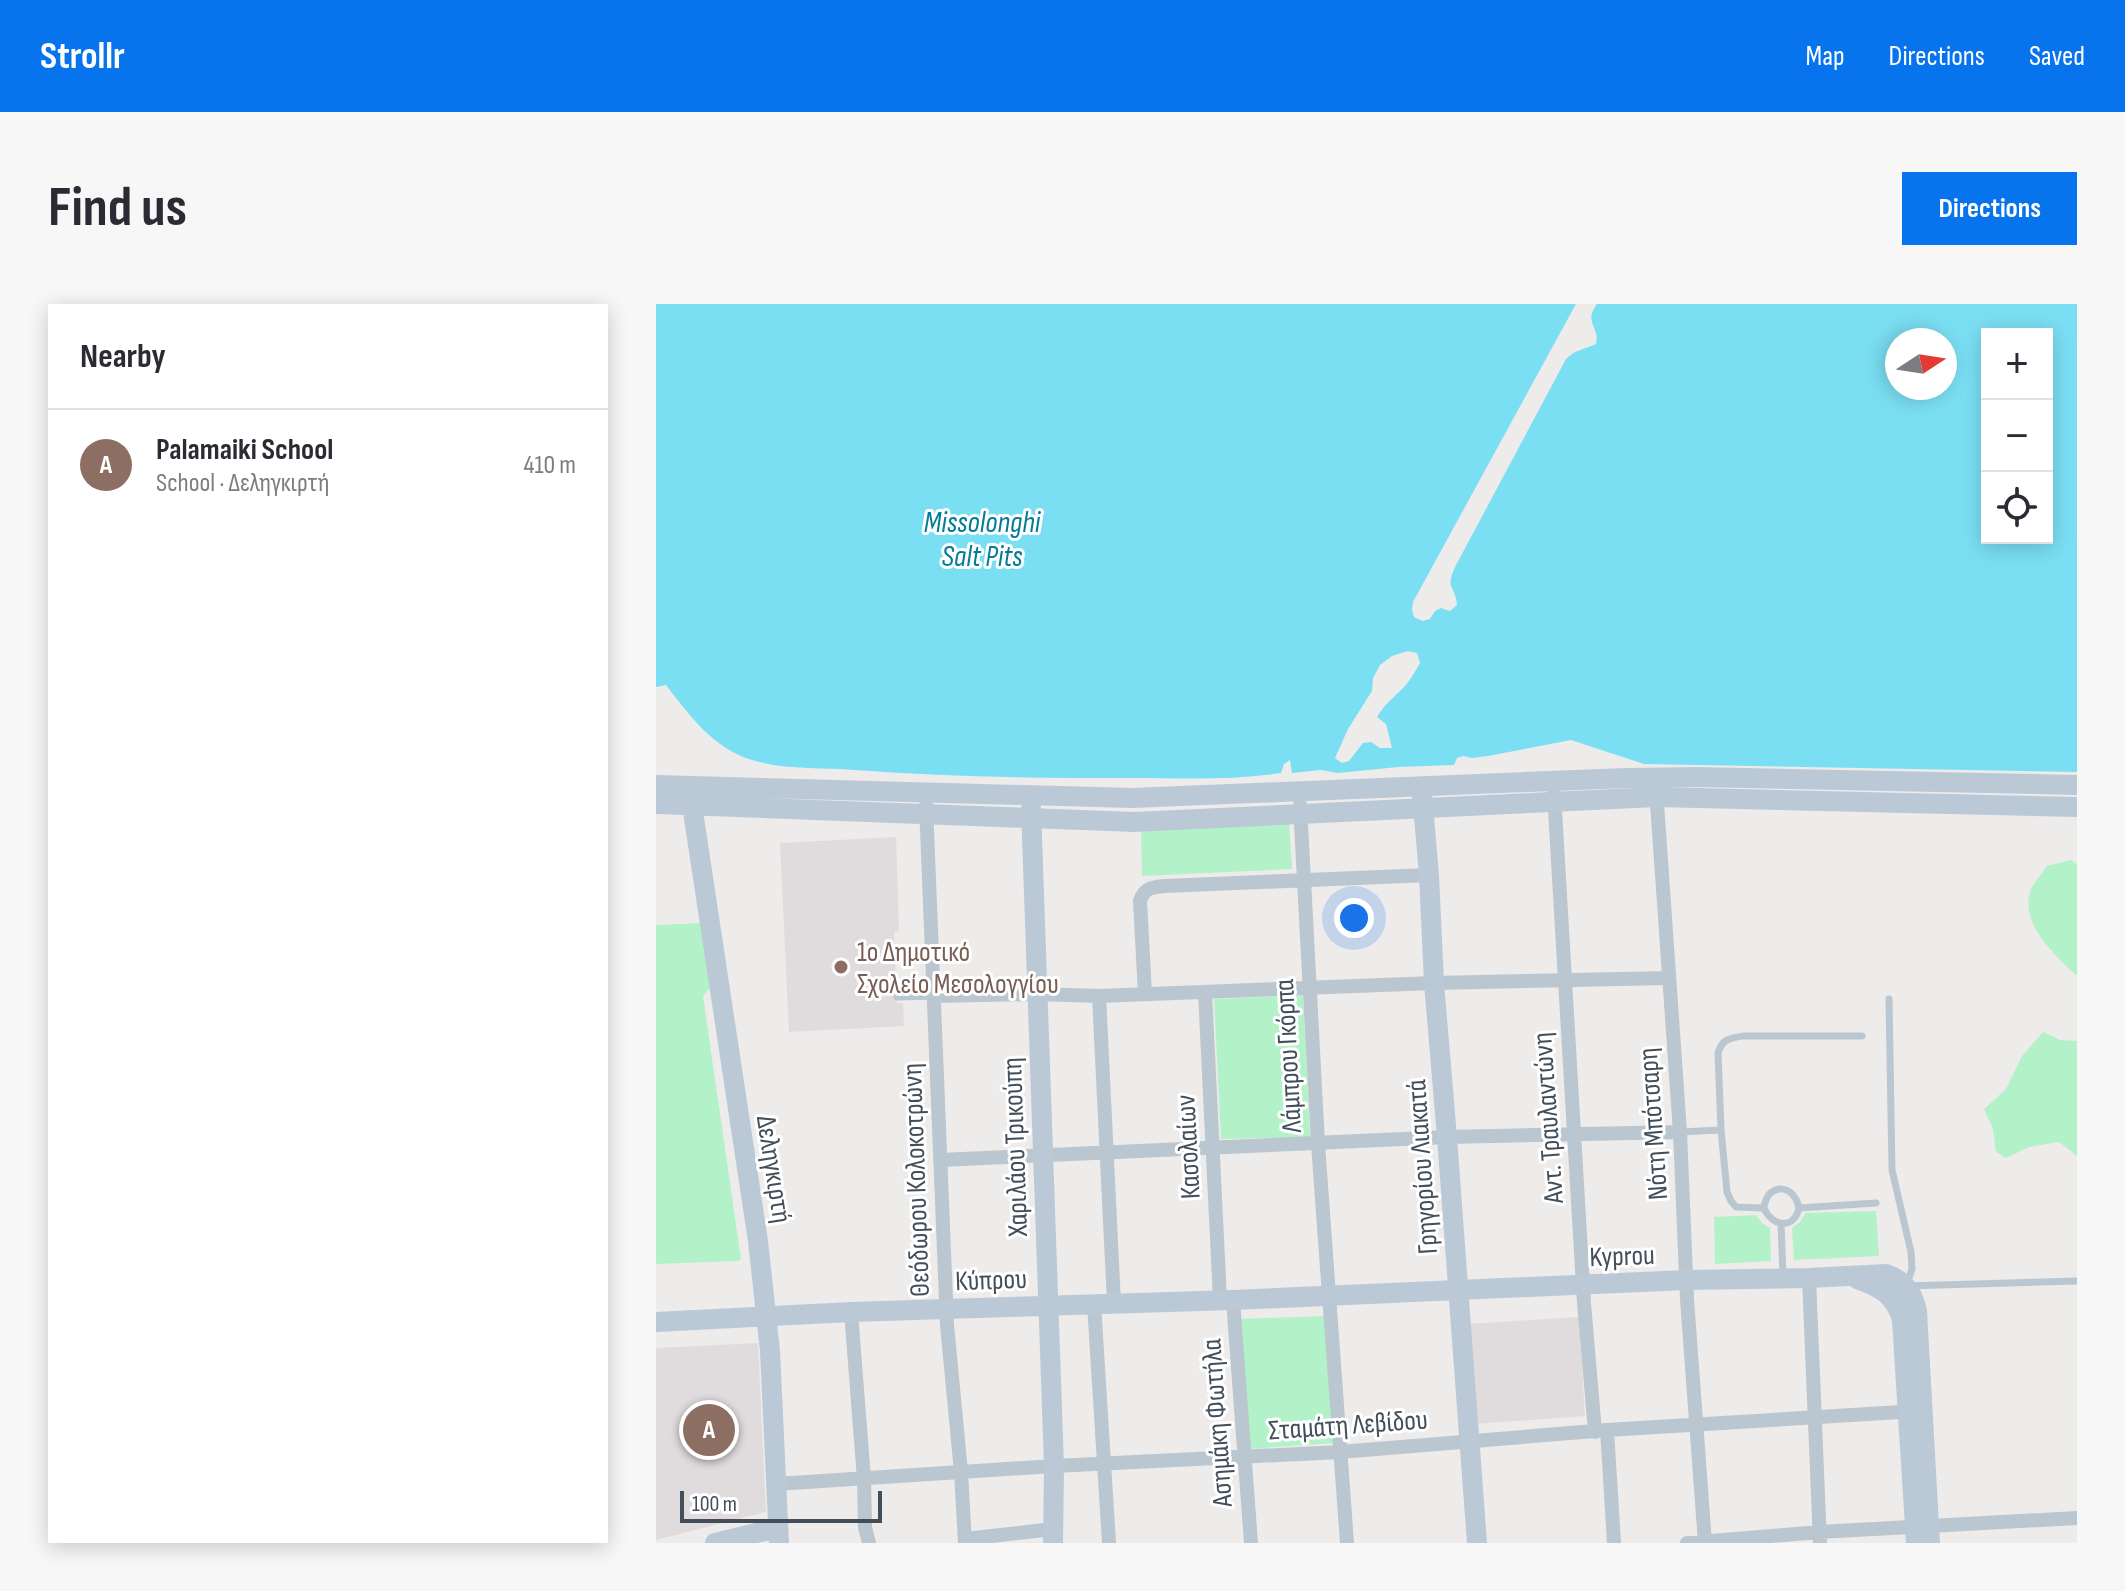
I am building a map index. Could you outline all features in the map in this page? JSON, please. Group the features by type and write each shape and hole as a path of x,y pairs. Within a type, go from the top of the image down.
{"street":[{"path":"656,785 1030,796 1189,797 1421,786 1554,791 1656,788 1763,778 2077,785"},
{"name":"Γρηγορίου Λιακατά","path":"1421,786 1477,1543"},
{"path":"1656,788 2077,807"},
{"name":"Νότη Μπότσαρη","path":"1656,788 1704,1542"},
{"path":"656,804 1134,822 1423,808 1554,791"},
{"name":"Αντ. Τραυλαντώνη","path":"1554,791 1583,1284 1614,1543"},
{"name":"Θεόδωρου Κολοκοτρώνη","path":"925,792 946,1309 965,1541"},
{"name":"Λάμπρου Γκόρπα","path":"1299,792 1318,1144 1347,1543"},
{"name":"Χαριλάου Τρικούπη","path":"1030,796 1054,1466 1053,1536"},
{"name":"Δεληγκιρτή","path":"692,805 758,1241 770,1351 778,1536"},
{"path":"1145,994 1140,901 1149,888 1429,875"},
{"path":"934,996 1099,996 1434,983 1668,978"},
{"name":"Κασολαίων","path":"1205,992 1227,1300"},
{"path":"1099,996 1107,1152 1104,1464 1109,1543"},
{"path":"940,1160 1447,1137 1680,1132"},
{"name":"Kyprou","path":"1328,1296 1848,1276 1904,1295"},
{"path":"1809,1278 1820,1537"},
{"path":"1904,1295 1916,1305 1919,1322 1916,1411 1923,1535"},
{"name":"Κύπρου","path":"656,1322 851,1312 1328,1296"},
{"name":"Ασημάκη Φωτήλα","path":"1227,1300 1245,1457 1251,1543"},
{"path":"851,1312 865,1527 869,1543"},
{"name":"Σταμάτη Λεβίδου","path":"776,1484 1340,1452 1696,1424 1916,1411"},
{"path":"1687,1543 1923,1535 2077,1518"},
{"path":"715,1543 778,1536"},
{"path":"965,1541 1053,1536"}],"lane":[{"path":"897,997 934,996"},
{"path":"1889,999 1892,1170 1912,1269 1904,1295 2077,1281"},
{"path":"1764,1208 1736,1207 1725,1181 1720,1045 1725,1039 1743,1036 1862,1036"},
{"path":"1680,1132 1721,1130"},
{"path":"1786,1189 1795,1196 1799,1208 1793,1220 1781,1223 1769,1218 1764,1208 1767,1195 1774,1190 1786,1189"},
{"path":"1799,1208 1876,1203"},
{"path":"1781,1223 1783,1279"}],"shaded area":[{"name":"1ο Δημοτικό Σχολείο Μεσολογγίου","path":"896,837 899,931 894,932 897,1003 903,1003 904,1026 789,1032 780,843"},
{"path":"1579,1317 1585,1416 1475,1424 1468,1324"},
{"path":"758,1343 766,1512 656,1540 656,1348"}],"green space":[{"path":"1289,821 1292,869 1142,876 1141,828"},
{"path":"2071,860 2077,864 2077,976 2042,939 2030,916 2028,904 2031,889 2047,866"},
{"path":"704,923 712,986 703,996 741,1259 656,1264 656,925"},
{"path":"1303,995 1310,1137 1221,1139 1214,999"},
{"path":"2043,1032 2060,1040 2077,1041 2077,1156 2059,1142 2029,1147 2006,1158 1996,1152 1993,1129 1984,1109 2006,1089 2022,1056"},
{"path":"1876,1211 1879,1256 1794,1260 1792,1228 1806,1213"},
{"path":"1756,1215 1770,1228 1771,1261 1715,1264 1714,1217"},
{"path":"1325,1316 1334,1443 1248,1449 1239,1319"}],"water":[{"name":"Missolonghi Salt Pits","path":"656,304 1576,304 1413,602 1414,617 1423,621 1430,619 1441,608 1450,611 1457,605 1451,583 1455,567 1566,359 1596,344 1592,316 1597,304 2077,304 2077,772 1644,764 1571,740 1488,756 1463,756 1457,758 1454,765 1292,773 1290,760 1284,764 1281,773 1224,778 992,777 803,768 752,760 726,748 703,730 666,685 656,687","holes":["1408,651 1417,653 1420,663 1406,685 1377,717 1386,724 1392,748 1363,743 1349,761 1342,763 1335,758 1348,729 1372,691 1373,678 1380,665 1392,656"]}],"place":[{"name":"1ο Δημοτικό Σχολείο Μεσολογγίου","path":"841,967"},
{"name":"Palamaiki School","path":"709,1430"}]}
